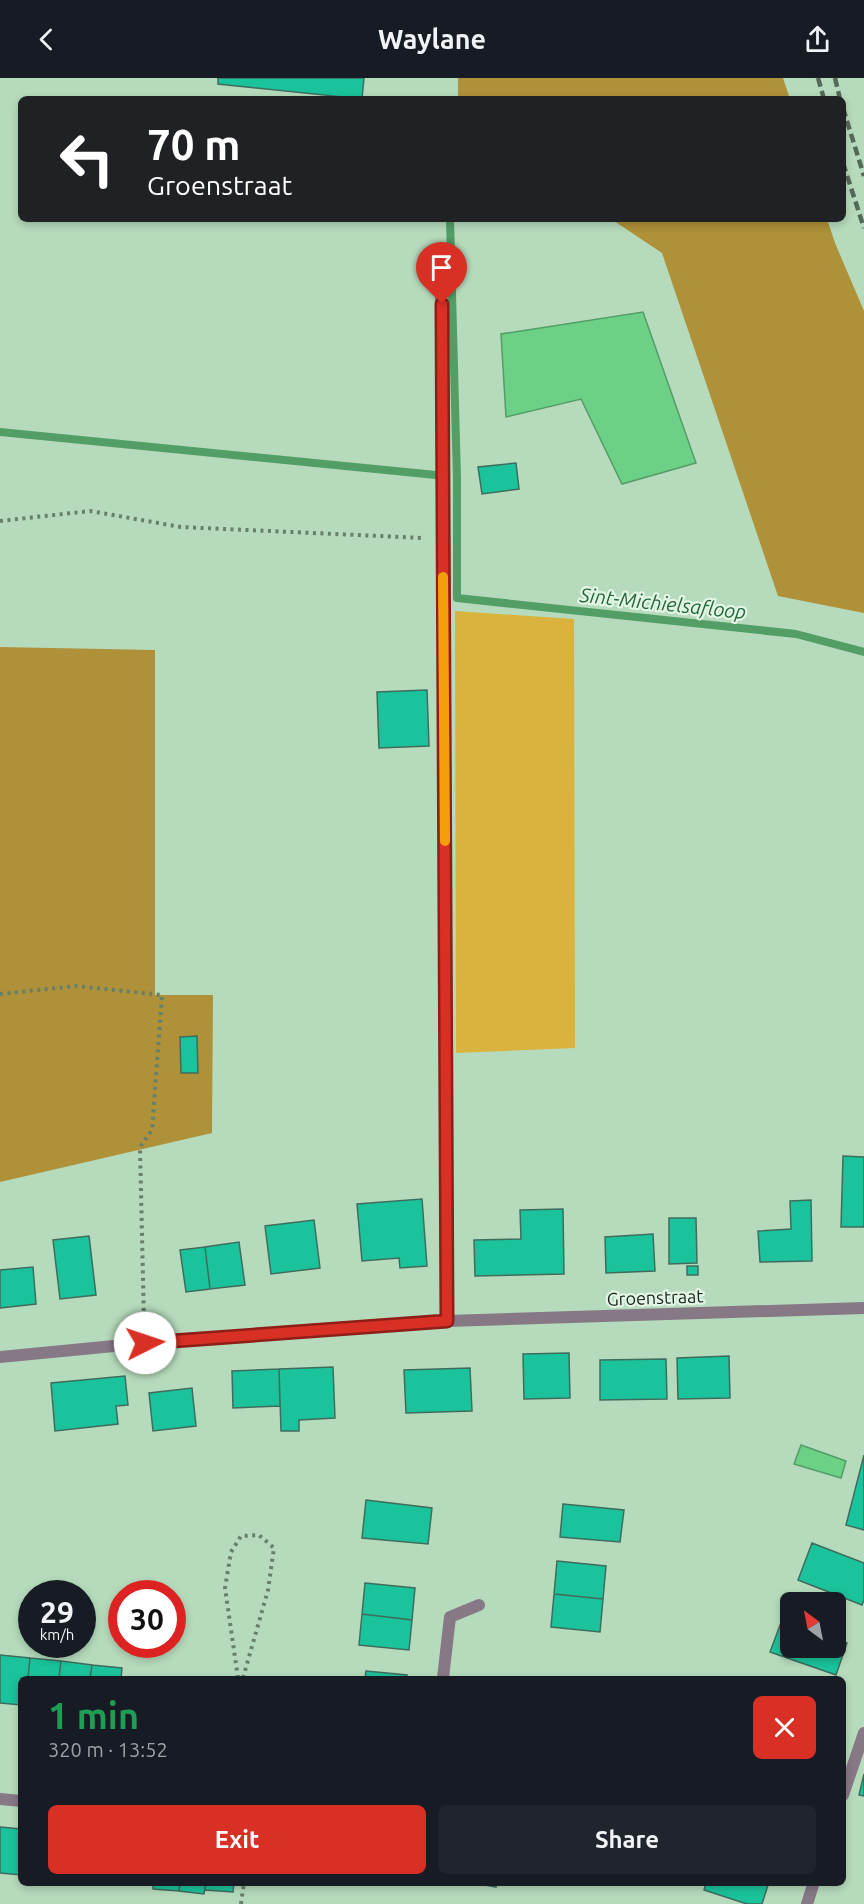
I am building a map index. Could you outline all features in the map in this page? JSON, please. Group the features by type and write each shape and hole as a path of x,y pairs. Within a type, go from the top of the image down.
{"street":[{"path":"441,257 447,1321"},
{"name":"Groenstraat","path":"0,1357 145,1343 447,1321 864,1308"},
{"path":"443,1676 450,1617 479,1605"},
{"path":"846,1787 864,1733"},
{"path":"0,1799 18,1801"},
{"path":"807,1904 813,1886"}],"path":[{"path":"0,521 90,511 180,527 443,539"},
{"path":"0,994 76,986 162,995 152,1130 140,1147 145,1343"},
{"path":"241,1676 225,1588 231,1552 241,1536 259,1535 274,1548 268,1590 242,1676"},
{"path":"241,1904 243,1886"}],"shaded area":[{"path":"458,78 783,78 789,96 458,96"},
{"path":"616,222 828,222 864,311 864,613 778,596 662,253"},
{"path":"643,312 696,463 622,484 581,399 506,417 501,334"},
{"path":"455,611 574,619 575,1048 456,1053"},
{"path":"0,647 155,650 155,995 213,995 212,1133 0,1182"},
{"path":"801,1445 846,1461 841,1478 794,1464"}],"building":[{"path":"218,78 364,78 362,96 333,96 218,84"},
{"path":"516,463 519,489 482,494 478,467"},
{"path":"427,690 429,746 379,748 377,692"},
{"path":"197,1036 198,1073 181,1073 180,1037"},
{"path":"843,1156 864,1157 864,1227 841,1227"},
{"path":"422,1199 427,1266 400,1268 399,1258 362,1261 357,1204"},
{"path":"811,1200 812,1261 760,1262 758,1231 791,1229 790,1201"},
{"path":"563,1209 564,1274 475,1276 474,1240 521,1239 520,1210"},
{"path":"669,1218 696,1218 697,1263 669,1264"},
{"path":"314,1220 320,1268 271,1274 265,1226"},
{"path":"653,1234 655,1271 606,1273 605,1237"},
{"path":"89,1236 96,1295 60,1299 53,1240"},
{"path":"239,1242 245,1285 210,1289 205,1247"},
{"path":"205,1247 210,1289 186,1292 180,1250"},
{"path":"687,1266 698,1266 698,1275 687,1275"},
{"path":"33,1267 36,1304 0,1308 0,1270"},
{"path":"569,1353 570,1398 524,1399 523,1354"},
{"path":"729,1356 730,1398 678,1399 677,1358"},
{"path":"666,1359 667,1399 600,1400 600,1360"},
{"path":"333,1367 335,1418 299,1420 299,1431 281,1431 279,1369"},
{"path":"470,1368 472,1411 406,1413 404,1370"},
{"path":"279,1369 280,1406 233,1408 232,1371"},
{"path":"125,1376 128,1405 116,1406 118,1424 55,1431 51,1383"},
{"path":"192,1388 196,1426 153,1431 149,1393"},
{"path":"864,1455 864,1530 846,1525"},
{"path":"366,1500 432,1508 428,1544 362,1538"},
{"path":"563,1504 624,1510 620,1542 560,1537"},
{"path":"812,1543 864,1563 864,1600 862,1605 846,1599 846,1592 829,1592 798,1580"},
{"path":"557,1561 606,1566 603,1599 554,1594"},
{"path":"365,1583 415,1588 412,1620 362,1614"},
{"path":"554,1594 603,1599 600,1632 551,1627"},
{"path":"362,1614 412,1620 409,1650 359,1645"},
{"path":"780,1625 780,1655 770,1652"},
{"path":"0,1655 30,1658 28,1676 18,1676 18,1705 0,1703"},
{"path":"30,1658 61,1661 59,1676 28,1676"},
{"path":"787,1658 842,1658 836,1675"},
{"path":"61,1661 92,1665 90,1676 59,1676"},
{"path":"92,1665 122,1668 121,1676 90,1676"},
{"path":"366,1671 407,1675 407,1676 365,1676"},
{"path":"864,1774 864,1796 859,1795"},
{"path":"0,1827 18,1829 18,1875 0,1873"},
{"path":"153,1886 180,1886 179,1891 153,1889"},
{"path":"180,1886 205,1886 204,1894 179,1891"},
{"path":"206,1886 234,1886 233,1892 205,1890"},
{"path":"705,1886 768,1886 762,1904 747,1904 704,1890"}],"waterway":[{"name":"Sint-Michielsafloop","path":"450,222 457,478 457,598 796,634 864,652"},
{"path":"0,432 436,475"}],"railway":[{"path":"818,78 823,96"},
{"path":"835,78 839,96"},
{"path":"846,118 864,176"},
{"path":"846,172 864,228"}],"slow traffic":[{"path":"443,577 445,841"}],"route":[{"path":"145,1343 447,1321 442,304"}]}
